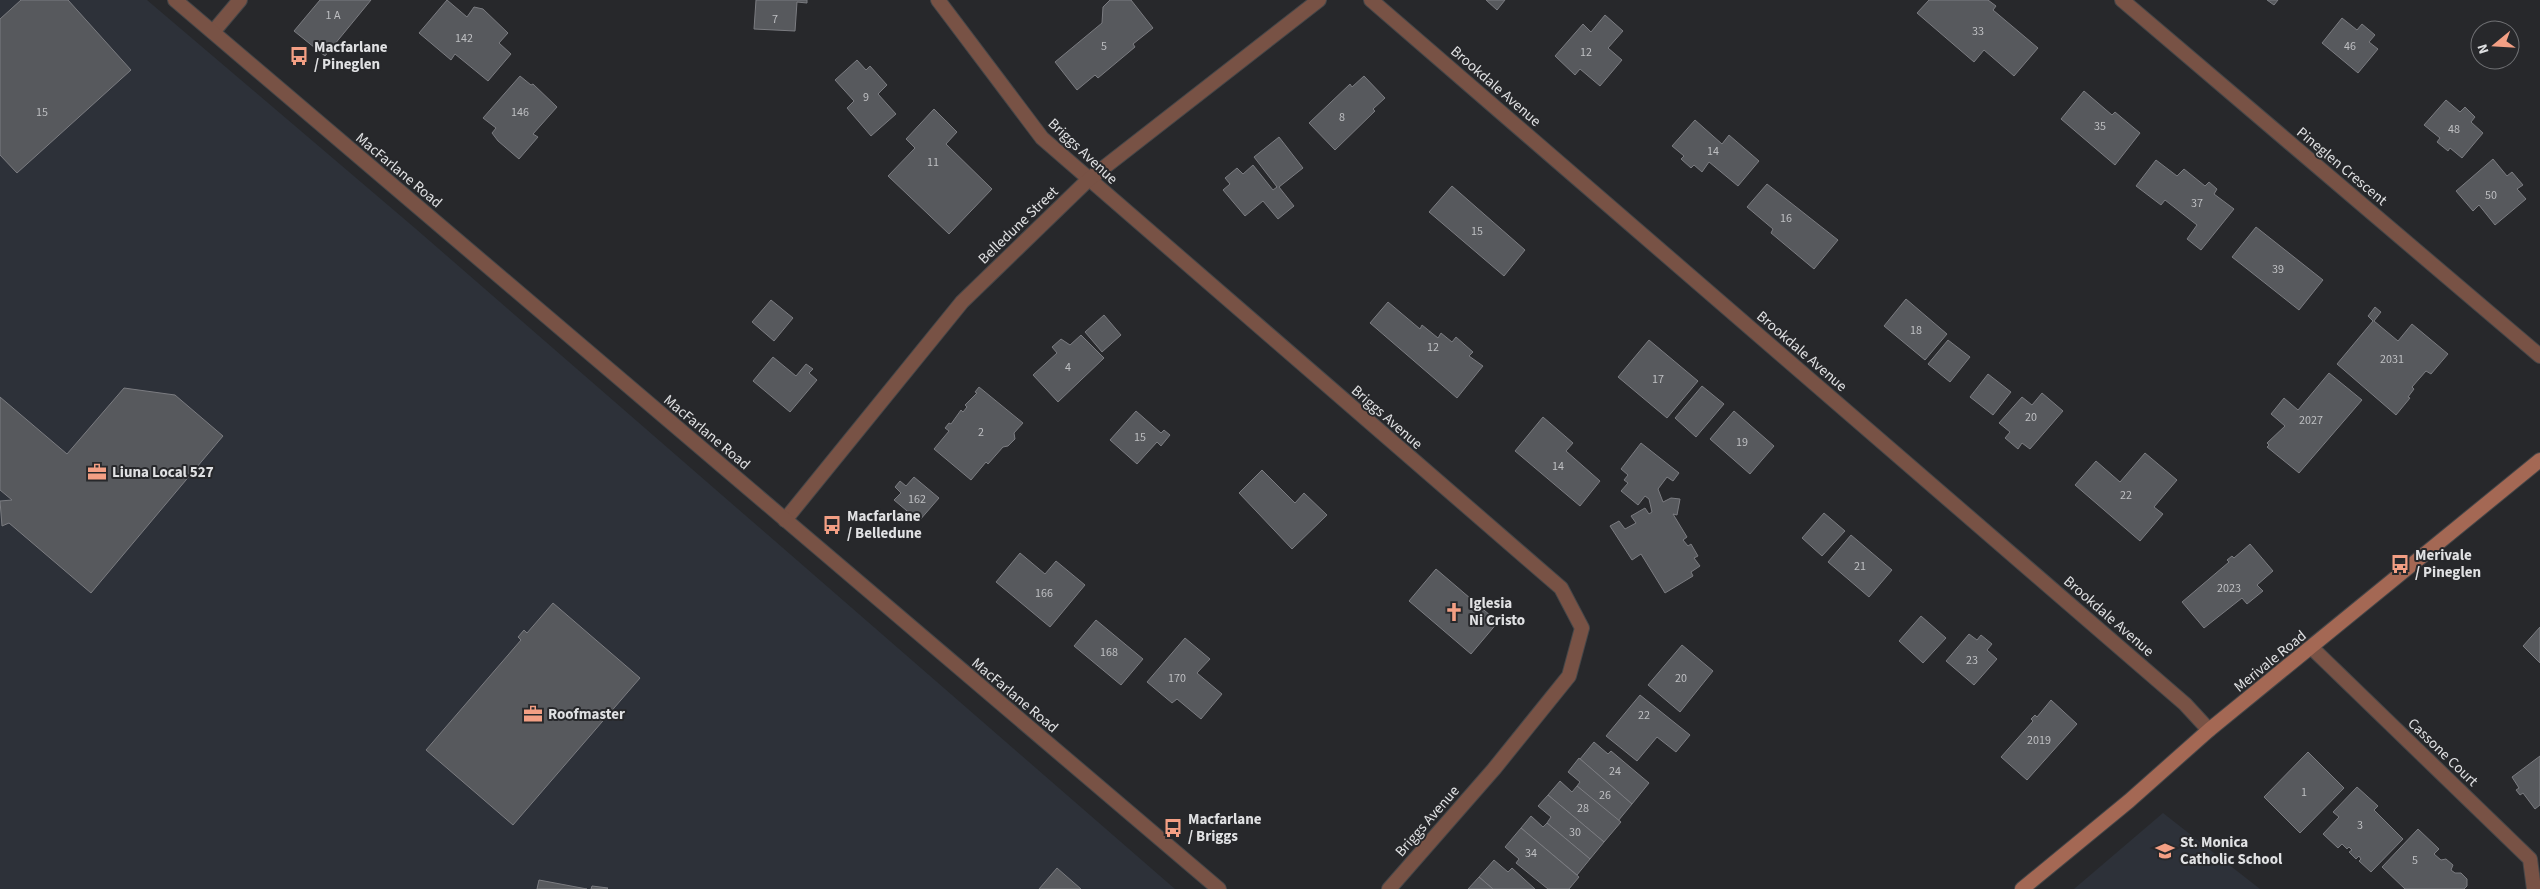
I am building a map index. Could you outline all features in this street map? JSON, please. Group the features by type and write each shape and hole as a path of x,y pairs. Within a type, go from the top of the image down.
{"main road":[{"name":"Merivale Road","path":"2022,889 2129,801 2209,730 2312,648 2540,460"}],"street":[{"name":"MacFarlane Road","path":"175,0 1218,889"},
{"path":"213,32 240,0"},
{"name":"Briggs Avenue","path":"938,0 1042,138 1088,180 1561,588 1582,628 1569,676 1494,769 1389,889"},
{"name":"Belledune Street","path":"785,520 962,302 1088,180 1319,0"},
{"name":"Brookdale Avenue","path":"1371,0 2185,704 2209,730"},
{"name":"Pineglen Crescent","path":"2122,0 2540,356"},
{"name":"Cassone Court","path":"2312,648 2530,859 2534,889"}],"shaded area":[{"path":"0,0 147,0 416,229 1175,889 0,889"},
{"name":"St. Monica Catholic School","path":"2163,813 2260,889 2074,889"}],"building":[{"path":"21,0 68,0 131,70 17,173 0,155 0,19"},
{"path":"320,0 371,0 325,56 294,31"},
{"path":"447,0 467,17 474,7 483,9 508,33 499,43 511,54 488,81 455,54 451,60 419,33"},
{"path":"756,0 807,0 807,3 797,2 795,31 754,29"},
{"path":"1110,0 1131,0 1153,28 1133,44 1135,47 1098,78 1095,75 1077,90 1055,62 1102,23 1103,7"},
{"path":"1486,0 1505,0 1497,10"},
{"path":"1929,0 1988,0 1996,6 1993,10 2038,48 2014,76 1984,50 1974,62 1917,13"},
{"path":"2267,0 2278,0 2274,5"},
{"path":"1605,15 1623,31 1608,48 1622,60 1600,86 1580,69 1575,75 1555,56 1583,24 1591,32"},
{"path":"2342,18 2357,30 2362,24 2375,35 2369,42 2378,49 2358,73 2322,43"},
{"path":"857,60 866,70 870,66 887,85 878,94 896,114 871,136 847,108 854,101 835,80"},
{"path":"520,76 531,85 533,84 557,107 533,134 538,137 519,159 498,141 492,133 496,128 483,118"},
{"path":"1364,76 1385,98 1373,109 1375,111 1335,150 1309,123 1350,84 1352,87"},
{"path":"2084,91 2112,115 2115,112 2140,133 2115,165 2061,119"},
{"path":"2446,100 2460,112 2465,107 2475,117 2471,122 2483,133 2462,158 2450,148 2448,151 2437,142 2440,138 2424,125"},
{"path":"934,109 957,132 946,144 992,189 949,234 888,176 915,148 906,139"},
{"path":"1695,120 1722,144 1729,135 1759,161 1738,186 1709,162 1702,172 1694,165 1691,168 1681,159 1684,156 1672,146"},
{"path":"1279,137 1303,168 1279,187 1294,206 1278,219 1263,201 1245,216 1223,190 1230,184 1225,178 1237,168 1243,174 1253,165 1273,190 1277,187 1254,157"},
{"path":"2493,159 2507,176 2512,172 2523,185 2517,189 2526,199 2495,225 2479,205 2473,211 2456,191"},
{"path":"2156,160 2177,176 2184,169 2205,186 2209,182 2217,189 2214,194 2234,209 2201,250 2187,239 2197,225 2165,200 2161,205 2136,186"},
{"path":"1767,184 1838,240 1814,269 1771,233 1773,229 1747,207"},
{"path":"1452,186 1525,250 1504,276 1429,212"},
{"path":"2256,227 2323,280 2299,310 2232,257"},
{"path":"1906,299 1947,334 1925,360 1884,326"},
{"path":"771,300 793,318 774,341 752,322"},
{"path":"1388,302 1420,329 1422,325 1438,338 1441,333 1452,342 1456,337 1473,352 1469,356 1483,366 1457,398 1370,323"},
{"path":"2375,307 2381,312 2374,321 2398,341 2412,324 2448,354 2431,374 2426,371 2412,387 2414,389 2408,397 2410,398 2396,415 2337,364 2373,321 2368,316"},
{"path":"1104,315 1121,335 1102,352 1085,332"},
{"path":"1081,335 1104,358 1058,402 1033,375 1057,353 1052,347 1061,339 1070,345"},
{"path":"1649,340 1698,381 1667,418 1618,377"},
{"path":"1948,340 1970,357 1950,382 1928,364"},
{"path":"773,357 796,376 806,364 813,369 809,373 817,380 790,412 753,381"},
{"path":"2329,373 2362,400 2299,473 2267,447 2269,445 2267,443 2285,426 2271,414 2284,398 2298,410"},
{"path":"1988,374 2011,392 1993,415 1970,397"},
{"path":"1702,386 1724,404 1696,437 1675,418"},
{"path":"979,387 1023,423 1014,433 1015,439 1008,446 1003,447 988,464 986,462 971,480 934,449 949,431 945,428 949,423 951,424 961,410 963,412 967,407 965,405 977,393 975,392"},
{"name":"Liuna Local 527","path":"124,388 175,395 223,436 91,593 9,523 2,526 0,501 12,500 0,490 0,397 67,454"},
{"path":"2042,393 2063,411 2030,449 2022,443 2018,449 2005,438 2010,432 1999,423 2022,397 2032,405"},
{"path":"1136,411 1161,433 1164,430 1170,435 1161,446 1157,442 1137,464 1110,440"},
{"path":"1734,411 1774,446 1750,474 1710,439"},
{"path":"1543,417 1573,443 1566,451 1600,481 1580,506 1515,451"},
{"path":"1641,443 1679,473 1673,481 1667,477 1658,489 1663,502 1671,498 1680,499 1677,515 1673,514 1687,537 1683,540 1688,546 1691,544 1698,556 1694,558 1700,566 1691,572 1693,576 1665,593 1641,554 1632,560 1610,526 1619,521 1625,529 1636,523 1631,516 1645,508 1649,514 1652,512 1649,499 1645,496 1638,505 1621,491 1628,483 1624,480 1628,475 1621,469"},
{"path":"2145,453 2177,480 2154,507 2163,514 2140,541 2075,485 2096,461 2120,482"},
{"path":"1262,470 1295,503 1304,493 1327,515 1292,549 1239,493"},
{"path":"914,477 939,498 919,521 894,500 901,493 895,487 900,481 906,486"},
{"path":"1824,513 1845,531 1822,556 1802,538"},
{"path":"1851,535 1892,570 1869,597 1828,562"},
{"path":"2250,544 2273,571 2257,585 2263,591 2247,604 2242,598 2204,628 2182,602 2229,562 2227,560 2232,556 2234,558"},
{"path":"1020,553 1045,574 1056,561 1085,585 1050,627 996,582"},
{"name":"Iglesia Ni Cristo","path":"1436,569 1498,622 1471,654 1409,601"},
{"name":"Roofmaster","path":"553,603 640,678 513,825 426,750 521,640 518,637 524,630 527,633"},
{"path":"1921,616 1946,638 1923,663 1899,641"},
{"path":"1096,620 1143,659 1121,685 1074,646"},
{"path":"2540,627 2540,663 2523,646"},
{"path":"1969,634 1977,640 1981,635 1992,644 1987,650 1997,659 1974,685 1946,661"},
{"path":"1185,638 1210,659 1197,673 1222,694 1201,719 1177,699 1172,703 1147,682"},
{"path":"1682,645 1713,671 1680,712 1648,685"},
{"path":"1640,695 1690,735 1676,752 1657,737 1637,761 1606,736"},
{"path":"2051,700 2077,724 2027,780 2001,757 2033,721 2031,719 2035,715 2037,717"},
{"path":"1594,742 1608,754 1611,751 1649,783 1632,804 1580,759"},
{"path":"2308,752 2344,788 2300,833 2264,797"},
{"path":"2540,756 2540,805 2535,809 2523,793 2520,795 2516,790 2519,788 2512,777"},
{"path":"1579,758 1632,804 1618,821 1577,786 1580,782 1568,772"},
{"path":"1560,781 1572,792 1577,786 1621,822 1604,842 1548,795"},
{"path":"2357,787 2378,806 2374,810 2403,839 2371,872 2359,861 2361,859 2359,856 2356,859 2349,852 2352,850 2349,847 2347,849 2342,844 2338,848 2323,834 2339,817 2333,812"},
{"path":"1548,795 1604,842 1590,859 1547,823 1551,817 1538,806"},
{"path":"1531,816 1543,827 1547,823 1590,859 1577,875 1521,828"},
{"path":"1521,828 1579,877 1569,889 1548,889 1516,863 1519,859 1505,847"},
{"path":"2418,829 2439,849 2434,854 2441,860 2446,859 2453,865 2451,870 2455,873 2461,873 2467,879 2467,886 2464,889 2405,889 2382,867"},
{"path":"1494,860 1508,872 1512,868 1535,889 1493,889 1479,877"},
{"path":"1057,868 1081,889 1039,889"},
{"path":"1479,877 1493,889 1468,889"},
{"path":"539,880 587,889 537,889"},
{"path":"592,886 608,888 591,889"}],"place":[{"name":"Macfarlane / Pineglen","path":"299,56"},
{"name":"Liuna Local 527","path":"97,472"},
{"name":"Macfarlane / Belledune","path":"832,525"},
{"name":"Merivale / Pineglen","path":"2400,564"},
{"name":"Iglesia Ni Cristo","path":"1454,612"},
{"name":"Roofmaster","path":"533,714"},
{"name":"Macfarlane / Briggs","path":"1173,828"},
{"name":"St. Monica Catholic School","path":"2165,851"}]}
